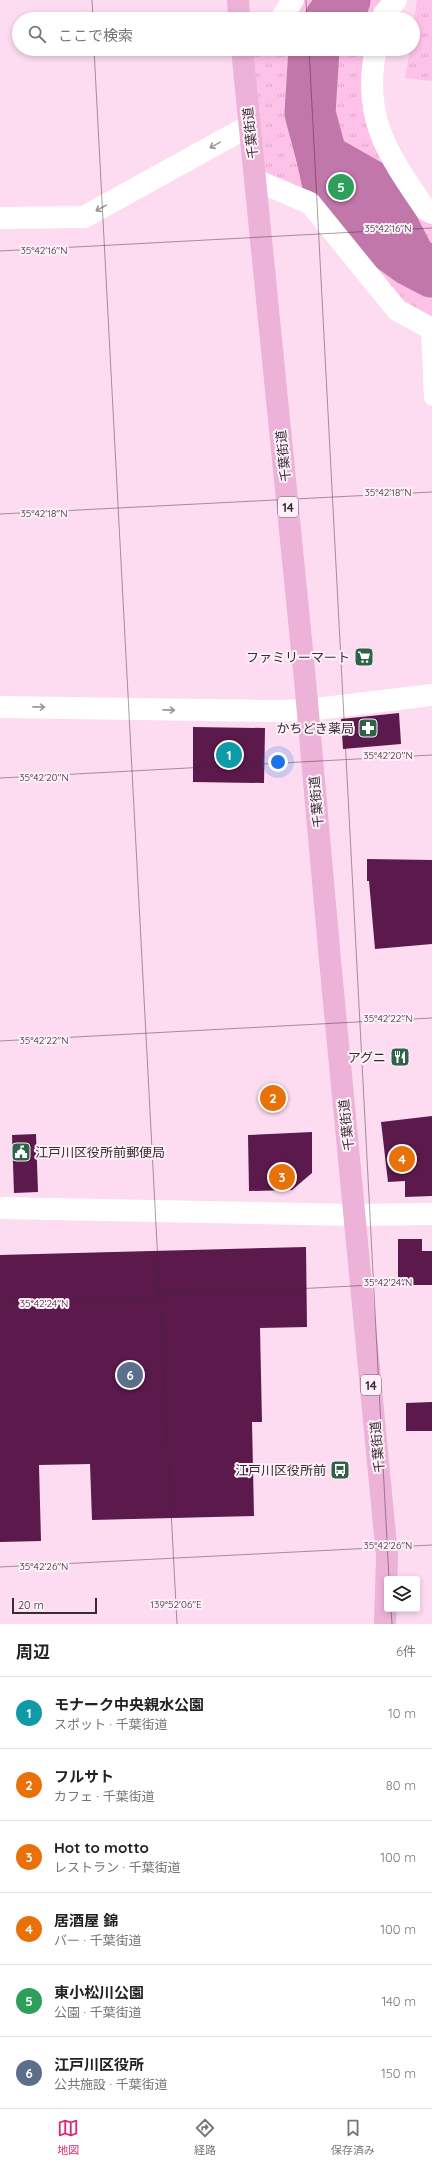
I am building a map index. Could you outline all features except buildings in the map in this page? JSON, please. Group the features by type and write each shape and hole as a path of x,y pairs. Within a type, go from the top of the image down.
{"highway":[{"path":"238,0 239,12"},
{"name":"千葉街道","path":"244,56 249,126 308,710 387,1556 386,1624"},
{"name":"千葉街道","path":"387,1556 391,1576"},
{"path":"399,1612 402,1624"}],"street":[{"path":"285,12 293,0"},
{"path":"386,12 396,0"},
{"path":"374,56 371,72 373,113 392,159 426,210 432,213"},
{"path":"0,218 84,217 249,126"},
{"path":"255,180 310,203 397,310 431,328"},
{"path":"0,707 276,711 308,710 432,695"},
{"path":"0,1208 354,1215 432,1214"}],"lane":[{"path":"431,328 432,398"}],"green space":[{"path":"293,0 396,0 388,12 285,12"},
{"path":"417,0 432,0 432,81 405,78 409,56 420,56 420,12 415,12"},
{"path":"248,56 376,56 373,113 432,213 432,329 402,313 310,203 255,180"}],"waterway":[{"path":"336,12 345,0"},
{"path":"314,56 310,113 332,204 411,261 432,272"},
{"path":"322,158 373,187 407,253"}],"place":[{"name":"東小松川公園","path":"341,187"},
{"name":"ファミリーマート","path":"364,657"},
{"name":"かちどき薬局","path":"368,728"},
{"name":"モナーク中央親水公園","path":"229,755"},
{"name":"アグニ","path":"400,1057"},
{"name":"フルサト","path":"273,1098"},
{"name":"江戸川区役所前郵便局","path":"21,1152"},
{"name":"居酒屋 錦","path":"402,1159"},
{"name":"Hot to motto","path":"282,1177"},
{"name":"江戸川区役所","path":"130,1375"},
{"name":"江戸川区役所前","path":"340,1470"}]}
